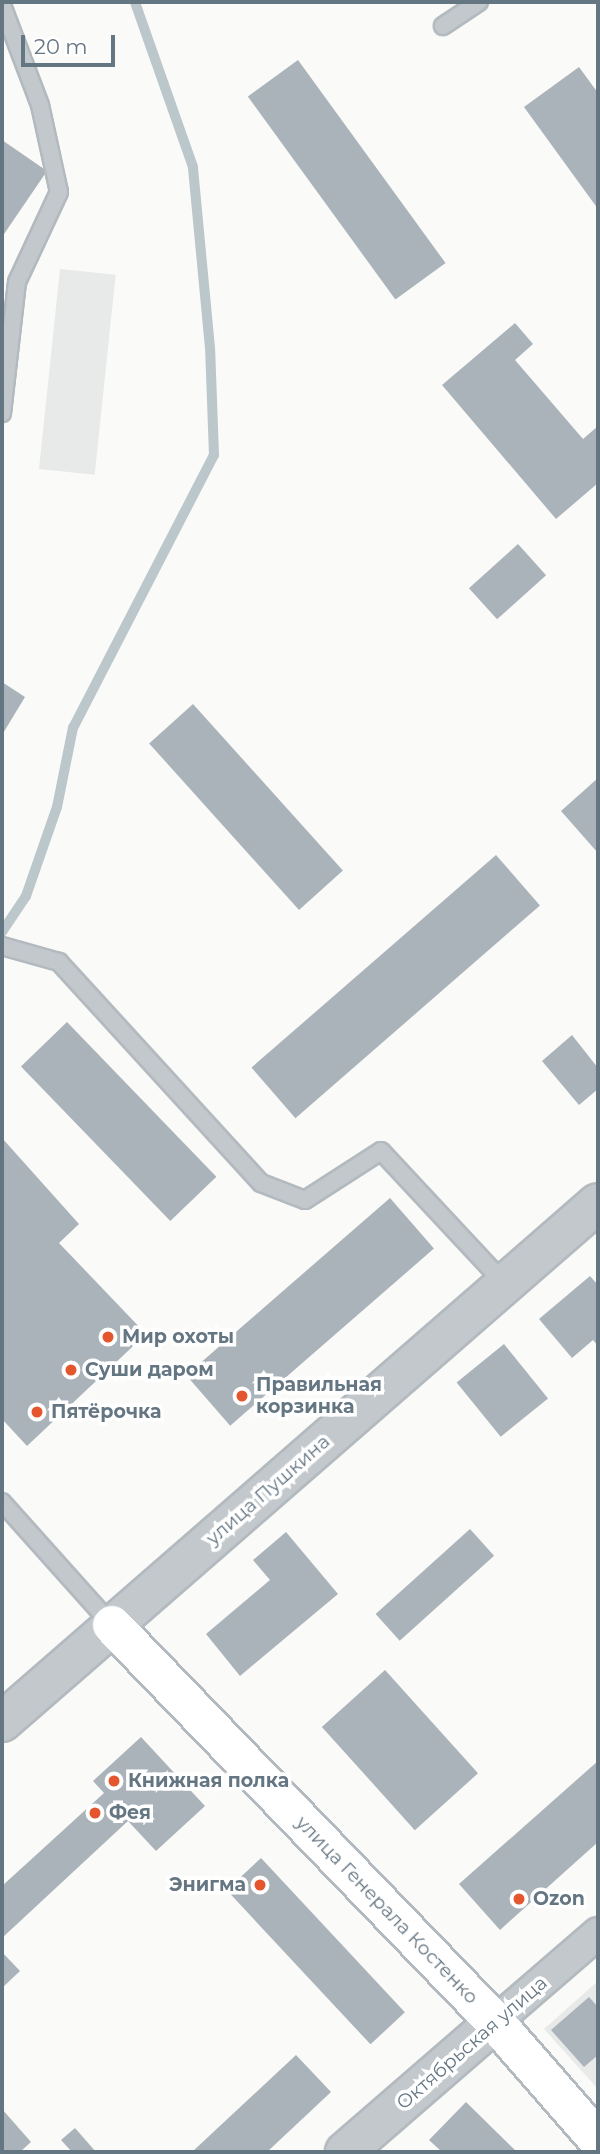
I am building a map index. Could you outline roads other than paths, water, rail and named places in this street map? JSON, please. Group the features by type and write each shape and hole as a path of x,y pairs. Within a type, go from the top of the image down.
{"main road":[{"name":"улица Генерала Костенко","path":"113,1625 495,2022 598,2140"}],"street":[{"name":"улица Пушкина","path":"2,1722 598,1203"},
{"name":"Октябрьская улица","path":"345,2152 598,1933"}],"lane":[{"path":"443,26 479,2"},
{"path":"2,5 40,105 59,192 17,282 2,413"},
{"path":"2,946 59,962 261,1183 305,1200 382,1151 505,1284"},
{"path":"2,1502 113,1625"}],"waterway":[{"path":"2,932 26,896 57,807 73,728 214,455 210,348 193,167 135,2"}],"place":[{"name":"Мир охоты","path":"108,1337"},
{"name":"Суши даром","path":"71,1370"},
{"name":"Правильная корзинка","path":"242,1396"},
{"name":"Пятёрочка","path":"37,1412"},
{"name":"Книжная полка","path":"114,1781"},
{"name":"Фея","path":"95,1813"},
{"name":"Энигма","path":"260,1885"},
{"name":"Ozon","path":"519,1899"}]}
